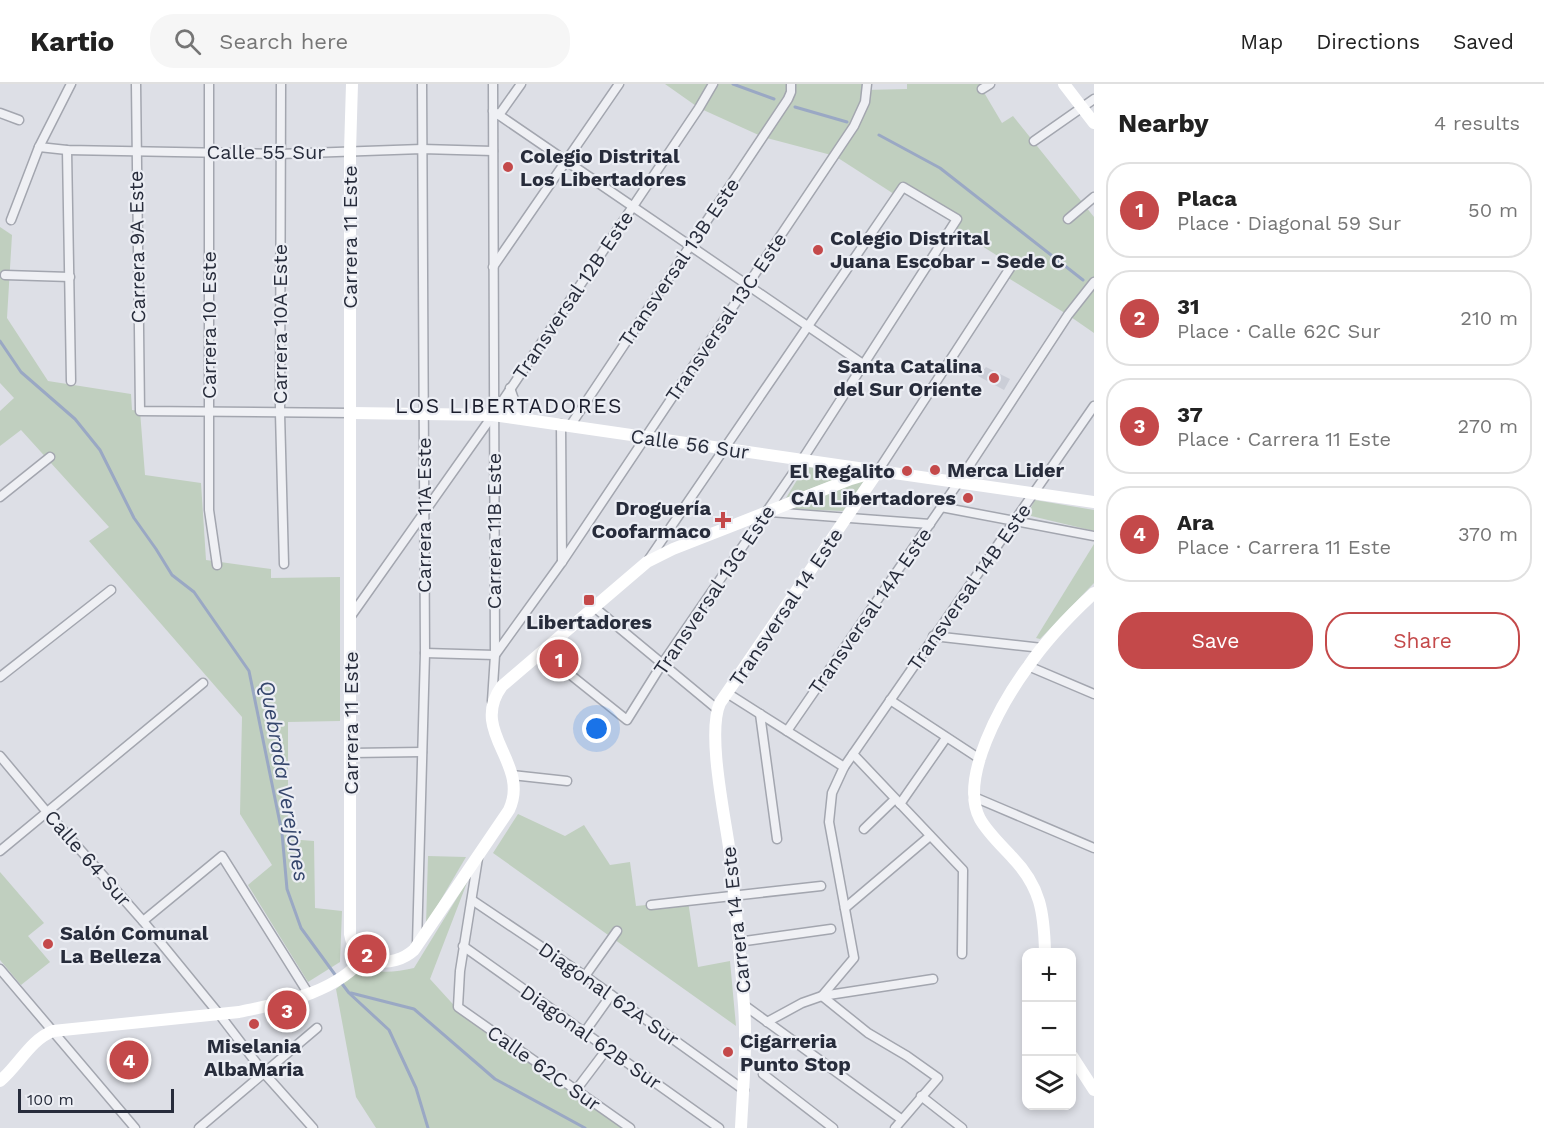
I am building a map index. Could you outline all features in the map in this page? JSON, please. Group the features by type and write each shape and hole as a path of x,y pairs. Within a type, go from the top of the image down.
{"street":[{"path":"11,220 39,147 71,84"},
{"name":"Carrera 9A Este","path":"136,84 140,411"},
{"name":"Carrera 10 Este","path":"209,84 209,510 217,565"},
{"name":"Carrera 10A Este","path":"281,84 280,412 284,564"},
{"name":"Carrera 11 Este","path":"352,84 350,151 350,934 354,945 364,956"},
{"name":"Carrera 11A Este","path":"417,945 425,652 422,84"},
{"name":"Carrera 11B Este","path":"417,945 512,804 514,789 512,775 490,717 495,656 493,151 496,113 493,84"},
{"path":"521,84 496,113 864,364"},
{"path":"493,267 619,84"},
{"name":"Transversal 12B Este","path":"351,616 493,415 713,84"},
{"name":"Transversal 13B Este","path":"566,425 788,99 791,84"},
{"name":"Transversal 13C Este","path":"495,656 562,562 854,126 865,102 867,84"},
{"path":"1064,84 1094,123"},
{"path":"1034,141 1094,99"},
{"path":"0,113 19,120"},
{"name":"Calle 55 Sur","path":"39,147 67,150 279,154 422,149 493,151"},
{"path":"67,150 70,381"},
{"name":"Transversal 13G Este","path":"542,652 627,720 662,664 802,460 957,219 903,187 808,326"},
{"path":"1068,219 1094,197"},
{"path":"492,702 502,686 647,562 673,549 851,479 878,471 1012,265"},
{"path":"5,275 70,277"},
{"name":"Transversal 14A Este","path":"787,731 958,483 1068,315 1094,282"},
{"path":"647,562 808,326"},
{"path":"510,388 521,419"},
{"name":"Transversal 14B Este","path":"822,996 854,958 831,832 830,803 835,784 844,767 933,636 1035,494 1094,406"},
{"name":"Calle 56 Sur","path":"140,411 493,415 1094,502"},
{"path":"562,562 566,425"},
{"path":"0,497 50,457"},
{"name":"Transversal 14 Este","path":"716,711 878,471"},
{"path":"941,507 1094,536"},
{"path":"767,512 930,524"},
{"path":"0,677 111,590"},
{"path":"1045,948 1043,915 1033,885 1023,869 985,827 975,808 974,797 980,759 1012,690 1042,648 1094,593"},
{"path":"594,607 716,711"},
{"path":"933,636 1042,648"},
{"path":"425,652 495,656"},
{"path":"1028,666 1094,694"},
{"path":"0,851 203,683"},
{"path":"727,693 844,767"},
{"path":"890,700 980,759"},
{"name":"Carrera 14 Este","path":"716,711 714,732 734,896 744,1005 744,1090 741,1128"},
{"path":"759,714 777,839"},
{"path":"864,829 898,801 946,738"},
{"path":"351,753 422,752"},
{"path":"853,754 963,870 962,954"},
{"name":"Calle 64 Sur","path":"0,756 143,921 264,1073 313,1128"},
{"path":"512,775 567,781"},
{"path":"974,797 1094,848"},
{"path":"845,908 930,836"},
{"path":"464,946 478,855"},
{"path":"143,921 222,856 308,993"},
{"path":"651,905 821,886"},
{"name":"Diagonal 62A Sur","path":"472,900 585,976 744,1090"},
{"path":"738,942 831,929"},
{"path":"585,976 617,931"},
{"path":"0,1081 36,1040 53,1031 219,1014 260,1007 321,988 345,975 359,964 364,956 373,961 392,962 404,958 417,945"},
{"name":"Calle 62C Sur","path":"464,946 458,1007 630,1128"},
{"name":"Diagonal 62B Sur","path":"464,946 719,1128"},
{"path":"0,969 135,1128"},
{"path":"767,1022 802,1003 822,996 933,979"},
{"path":"584,1033 611,995"},
{"path":"822,996 868,1033 938,1078 895,1128"},
{"path":"744,1005 902,1119"},
{"path":"199,1128 317,1028"},
{"path":"576,1090 607,1049"},
{"path":"1076,1063 1094,1090"},
{"path":"763,1074 833,1128"},
{"path":"921,1096 962,1128"}],"shaded area":[{"name":"Santa Catalina del Sur Oriente","path":"986,367 1010,379 1004,390 978,376"}],"green space":[{"path":"665,84 863,84 864,90 907,89 907,84 979,84 1002,123 1013,116 1094,217 1094,333 1005,276 1012,265 952,227 957,220 903,187 897,196 835,156 763,137 699,108"},
{"path":"0,227 12,235 7,318 48,381 131,394 132,410 140,411 145,475 201,483 206,560 271,569 271,578 340,577 340,721 288,722 288,839 314,841 315,908 342,911 340,962 308,982 248,885 272,865 240,814 242,717 89,541 109,527 21,430 0,446 0,411 14,398 0,383"},
{"path":"805,467 854,472 786,498"},
{"path":"866,478 843,511 792,509"},
{"path":"1035,500 1094,510 1094,531 1027,515"},
{"path":"1094,544 1094,583 1040,639 1036,638"},
{"path":"518,814 565,836 584,825 610,865 630,862 636,906 688,901 698,967 730,961 736,1026 493,853"},
{"path":"428,856 466,857 426,925"},
{"path":"0,872 44,923 28,936 50,962 21,985 0,960"},
{"path":"468,880 430,979 461,1013 626,1128 376,1128 356,1097 336,989 362,968 388,972 414,968"}],"waterway":[{"path":"733,84 774,99"},
{"path":"795,107 847,122"},
{"path":"879,135 940,168 1083,280"},
{"name":"Quebrada Verejones","path":"0,341 21,372 75,419 100,450 134,518 172,575 194,592 249,671 282,833 287,889 301,928 336,976"},
{"name":"Quebrada Verejones","path":"340,981 349,993 389,1030 416,1088 428,1128"},
{"path":"351,993 414,1009 495,1079 585,1128"}],"place":[{"name":"Colegio Distrital Los Libertadores","path":"508,167"},
{"name":"Colegio Distrital Juana Escobar - Sede C","path":"818,250"},
{"name":"Santa Catalina del Sur Oriente","path":"994,378"},
{"name":"Merca Lider","path":"935,470"},
{"name":"El Regalito","path":"907,471"},
{"name":"CAI Libertadores","path":"968,498"},
{"name":"Droguería Coofarmaco","path":"723,520"},
{"name":"Libertadores","path":"589,600"},
{"name":"Placa","path":"559,659"},
{"name":"Salón Comunal La Belleza","path":"48,944"},
{"name":"31","path":"367,954"},
{"name":"37","path":"287,1010"},
{"name":"Miselania AlbaMaria","path":"254,1024"},
{"name":"Cigarreria Punto Stop","path":"728,1052"},
{"name":"Ara","path":"129,1060"}],"district":[{"name":"LOS LIBERTADORES","path":"509,406"}]}
